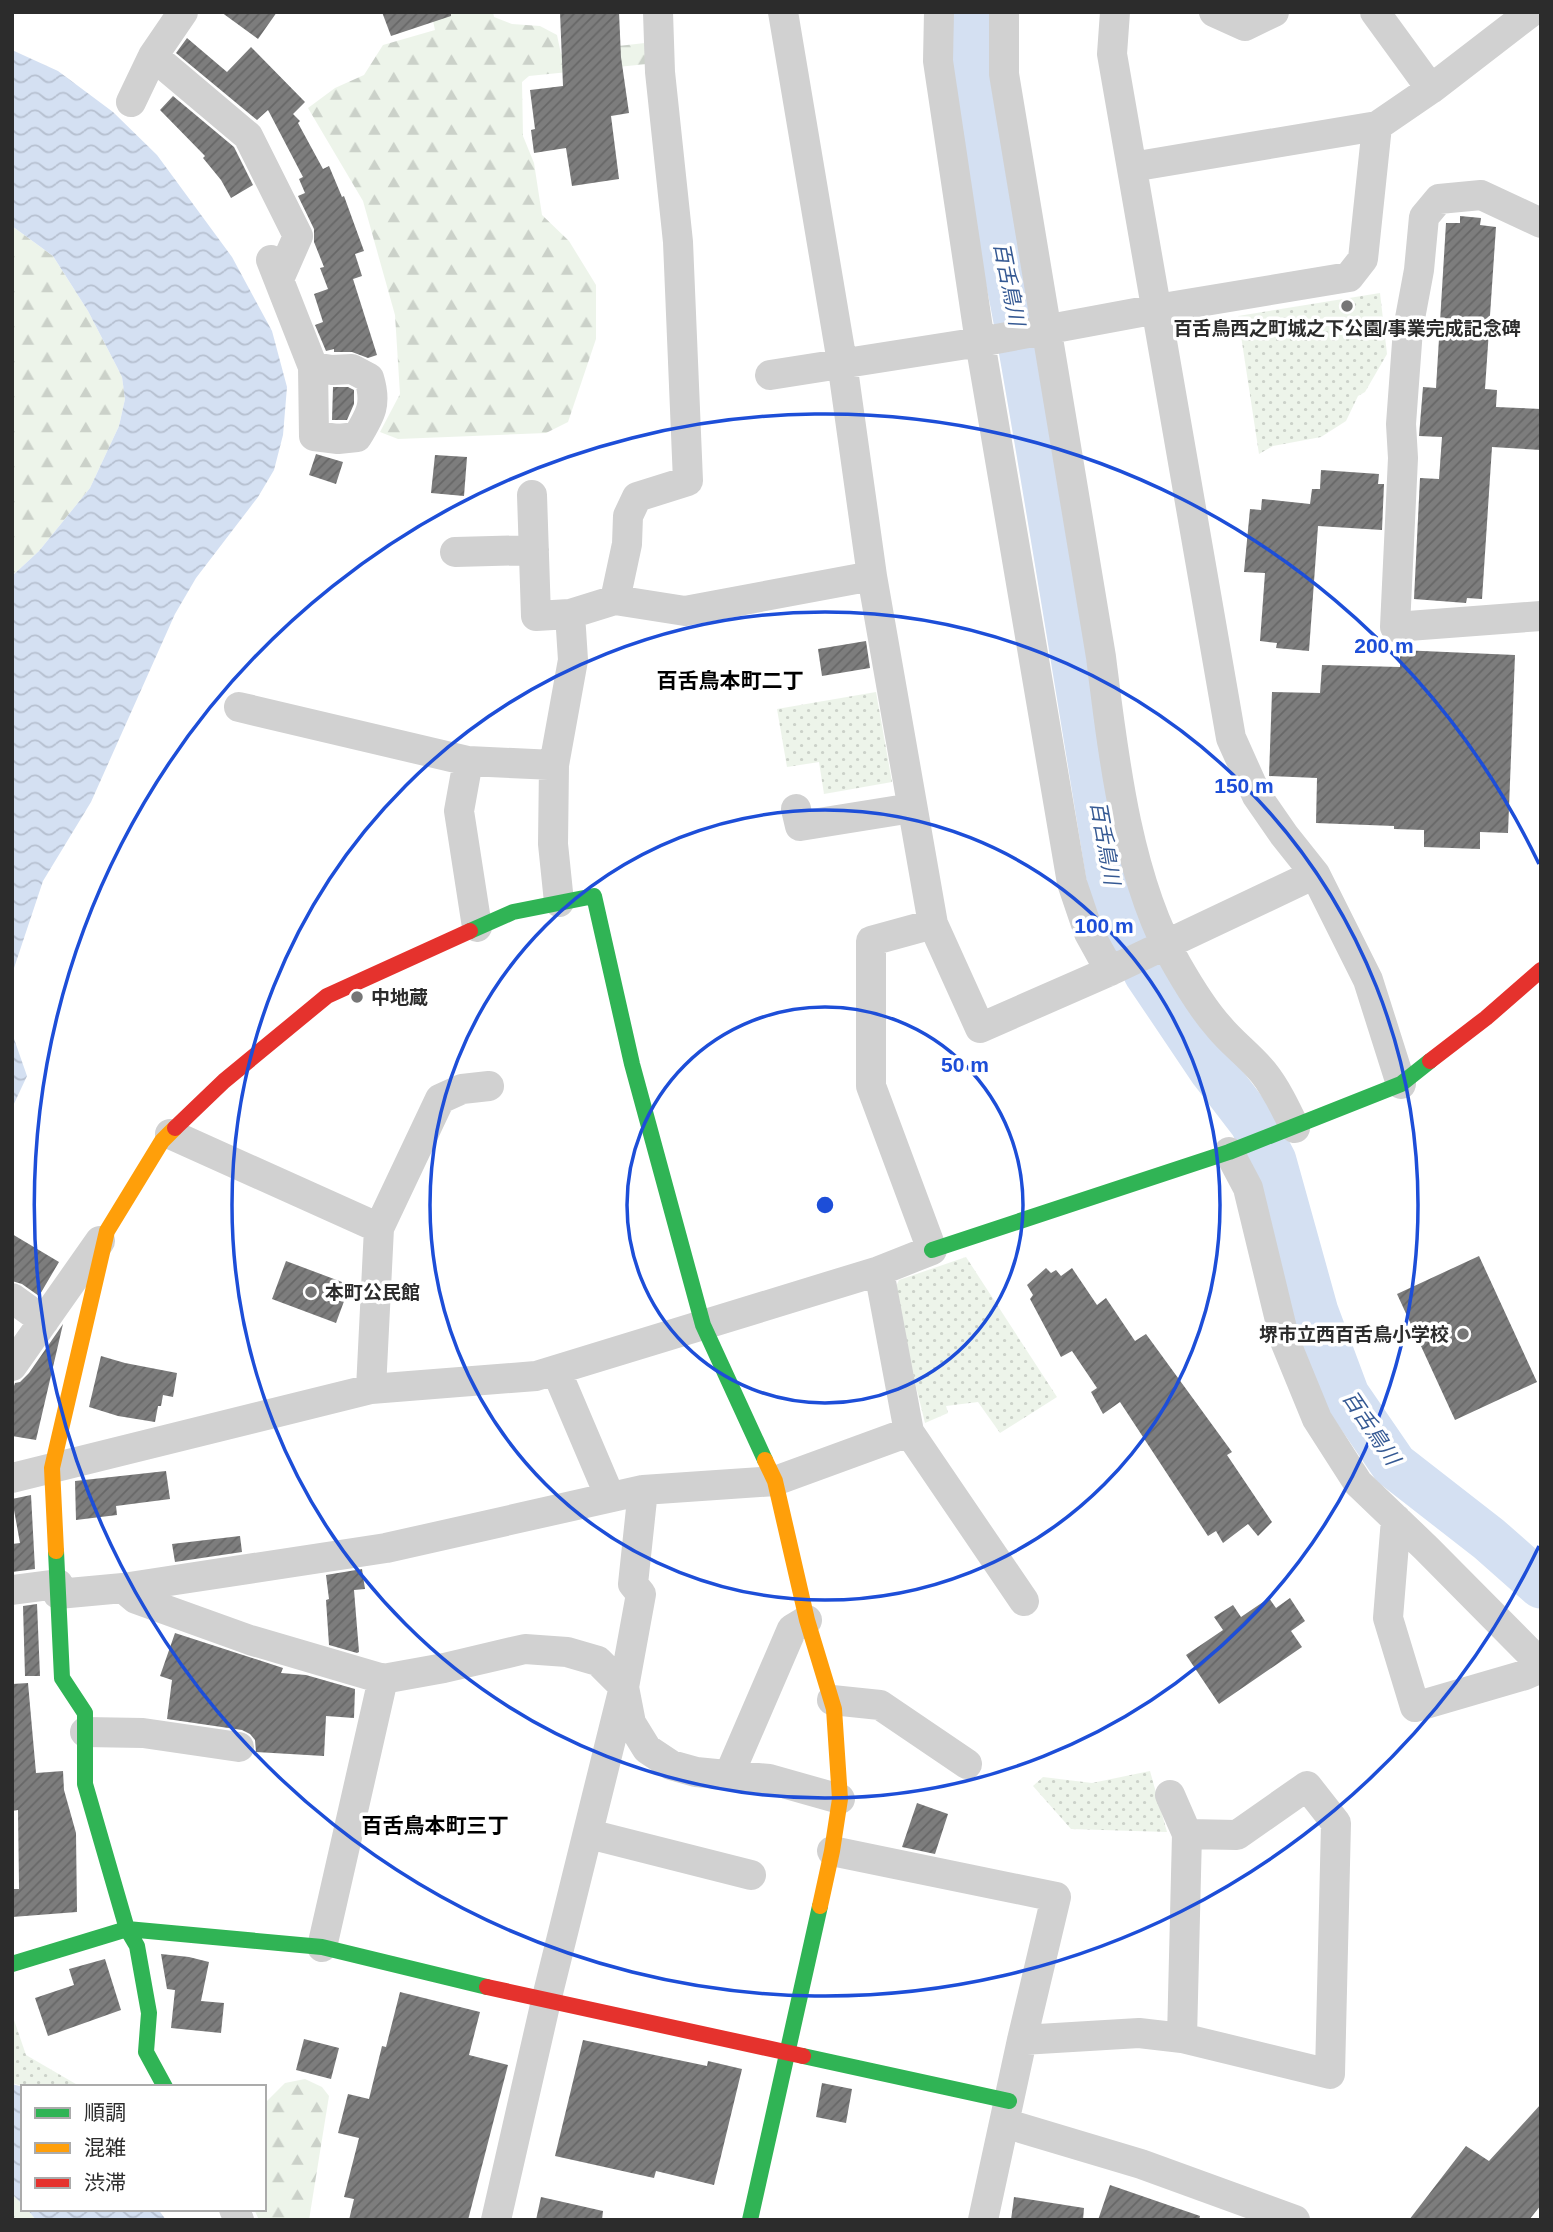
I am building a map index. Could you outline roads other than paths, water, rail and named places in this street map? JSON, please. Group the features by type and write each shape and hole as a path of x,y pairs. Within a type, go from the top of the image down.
{"street":[{"path":"131,102 153,56 183,12"},
{"path":"615,600 627,544 628,516 637,497 688,481 678,242 660,72 658,12"},
{"path":"783,12 842,362 872,576 933,925 980,1028 1115,969 1315,874"},
{"path":"939,12 938,61 986,341 1072,883 1089,933 1115,969"},
{"path":"1004,12 1004,74 1041,331 1130,837 1140,878 1160,948 1176,964 1218,1026 1264,1073 1291,1129"},
{"path":"1115,12 1112,54 1231,738 1257,796 1315,874 1368,979 1401,1084"},
{"path":"1214,12 1245,26 1274,12"},
{"path":"1375,12 1431,89"},
{"path":"1132,167 1377,126 1431,89 1531,12"},
{"path":"153,56 248,136 298,236 276,268 313,367"},
{"path":"770,375 986,341 1349,277 1363,259 1377,126"},
{"path":"1541,223 1481,195 1439,199 1424,217 1419,270 1408,329 1402,410 1403,458 1395,627 1541,616"},
{"path":"533,495 536,616 570,614 615,600 685,611 872,576"},
{"path":"455,552 534,550"},
{"path":"559,902 553,844 554,765 573,660 570,614"},
{"path":"239,707 468,761 554,765"},
{"path":"468,761 459,811 477,927"},
{"path":"796,809 800,826 912,808"},
{"path":"12,1366 107,1231 162,1141 224,1081 327,996 513,912 594,896 632,1064 703,1325 775,1481 807,1620 834,1709 840,1799 832,1851 750,2220"},
{"path":"932,1250 871,1086 871,941 933,925"},
{"path":"12,1478 371,1389 536,1377 879,1271 932,1250 1238,1149 1401,1084 1486,1018 1541,970"},
{"path":"371,1389 379,1228 440,1099 462,1089 489,1086"},
{"path":"170,1134 379,1228"},
{"path":"1238,1149 1285,1341 1317,1419 1358,1483 1396,1519 1541,1666 1525,1675 1415,1707 1388,1618 1396,1519"},
{"path":"107,1231 52,1468 62,1678 85,1713 85,1784 127,1929 137,1946 149,2013 146,2052 164,2085"},
{"path":"879,1271 909,1432 1024,1601"},
{"path":"12,1298 44,1321"},
{"path":"556,1370 610,1497"},
{"path":"12,1590 123,1588 386,1548 643,1490 775,1481 909,1432"},
{"path":"496,2220 546,2001 624,1688 641,1594 633,1584 643,1490"},
{"path":"123,1588 136,1599 250,1640 383,1679 525,1649 567,1652 598,1661 624,1688 631,1723 648,1749 671,1765 696,1772 769,1779 840,1799"},
{"path":"729,1775 792,1629 807,1620"},
{"path":"322,1947 383,1679"},
{"path":"832,1700 880,1705 967,1764"},
{"path":"85,1732 143,1733 239,1746"},
{"path":"1022,2040 1139,2033 1182,2038 1330,2074 1336,1823 1307,1786 1237,1835 1187,1834"},
{"path":"1170,1795 1187,1834 1182,2038"},
{"path":"589,1834 751,1875"},
{"path":"832,1851 1056,1897 983,2220"},
{"path":"12,1964 127,1929 322,1947 546,2001 787,2053 1006,2112 1294,2220"}],"water":[{"path":"12,50 58,71 113,112 157,155 232,257 272,331 287,387 283,435 274,470 258,497 196,578 175,614 91,802 43,881 12,974 12,576 39,551 90,488 119,426 125,399 122,377 117,367 88,311 53,256 12,226"},
{"path":"12,1033 27,1076 12,1108"},
{"path":"12,2084 21,2086 21,2203 12,2194"},
{"path":"29,2211 159,2211 166,2220 36,2220"}],"waterway":[{"name":"百舌鳥川","path":"972,12 974,90 979,129 1030,392 1112,891 1147,973 1213,1071 1253,1123 1273,1161 1315,1312 1346,1395 1394,1465 1489,1539 1541,1585"}],"place":[{"name":"百舌鳥西之町城之下公園/事業完成記念碑","path":"1347,306"},
{"name":"中地蔵","path":"357,997"},
{"name":"本町公民館","path":"311,1292"},
{"name":"堺市立西百舌鳥小学校","path":"1463,1334"}],"district":[{"name":"百舌鳥本町二丁","path":"730,681"},
{"name":"百舌鳥本町三丁","path":"435,1826"}]}
